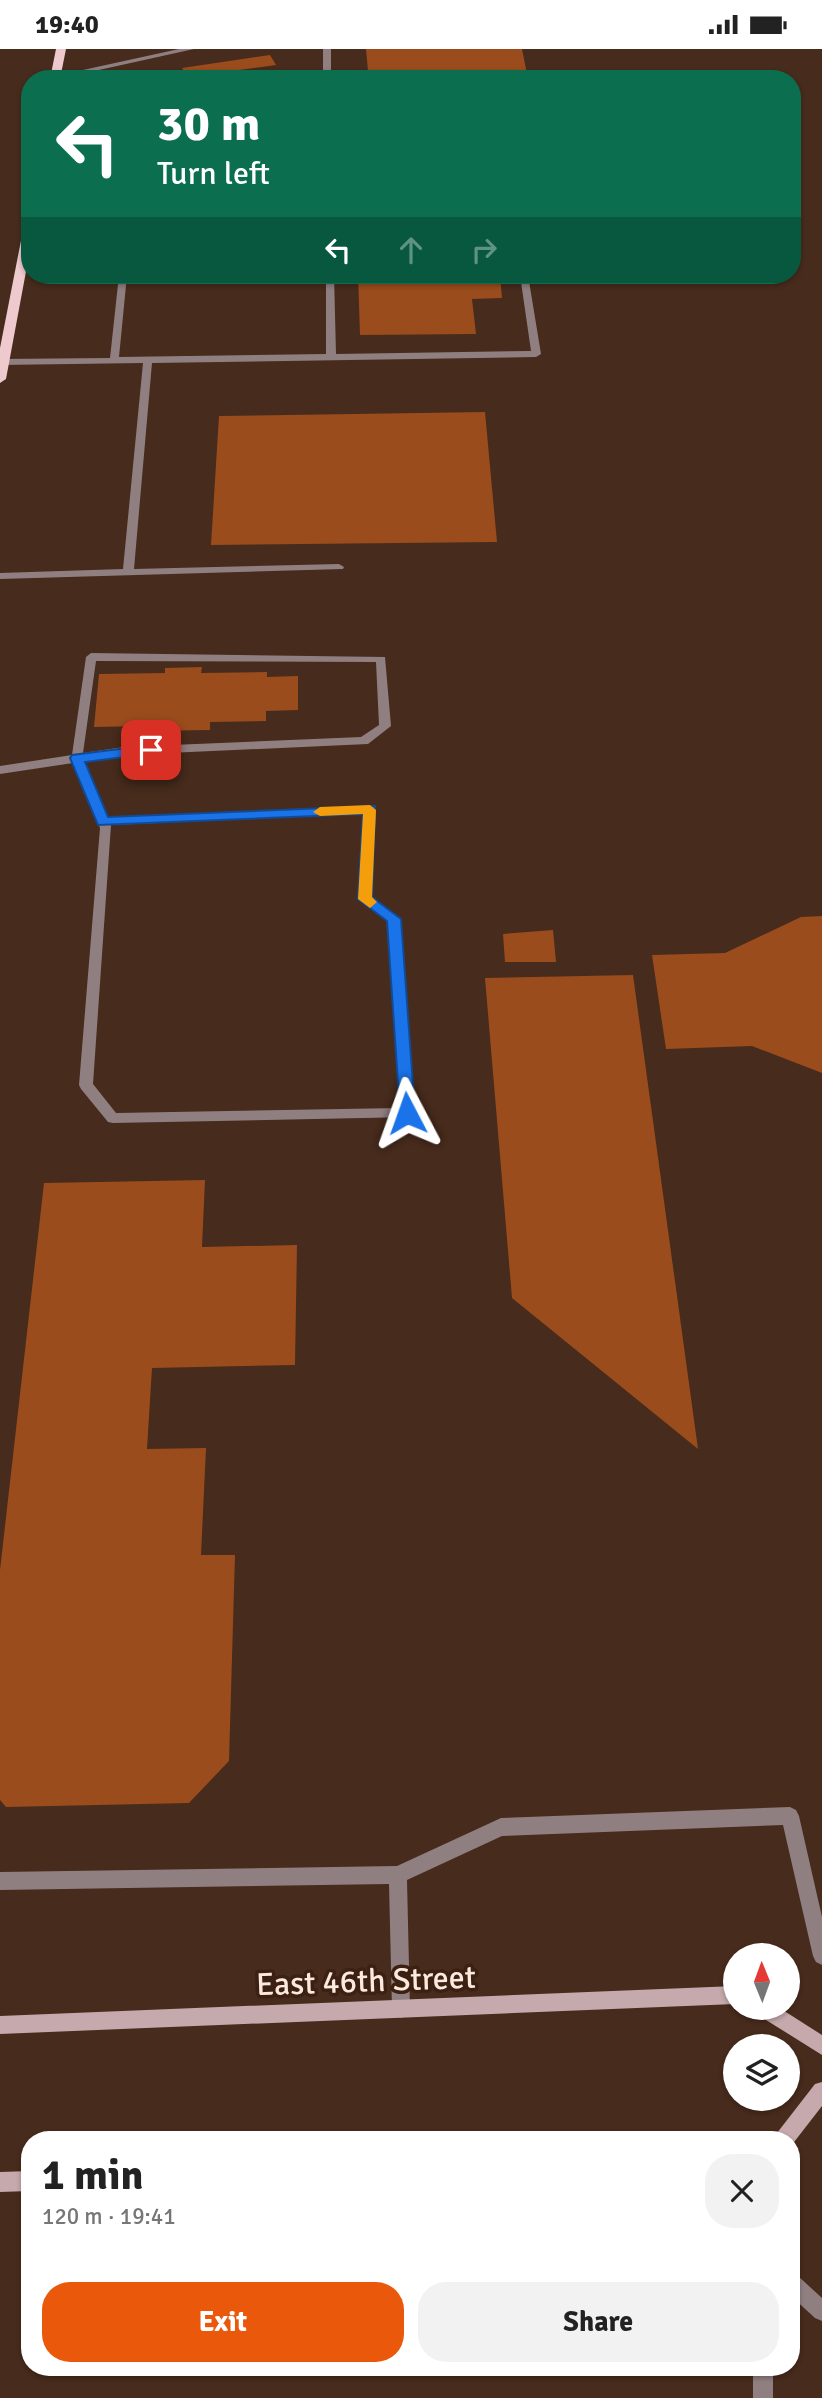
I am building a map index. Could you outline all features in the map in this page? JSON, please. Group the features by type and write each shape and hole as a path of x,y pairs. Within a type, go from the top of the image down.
{"main road":[{"path":"57,70 61,49"},
{"path":"0,379 21,267"}],"street":[{"name":"East 46th Street","path":"0,2025 723,1996"},
{"path":"781,2020 822,2046"},
{"path":"791,2131 822,2091"},
{"path":"0,2182 21,2181"}],"lane":[{"path":"92,70 190,49"},
{"path":"327,49 327,70"},
{"path":"114,360 122,284"},
{"path":"330,284 331,357"},
{"path":"2,362 536,354 525,284"},
{"path":"128,572 148,360"},
{"path":"0,576 339,567"},
{"path":"0,770 77,758 124,751 364,741 384,726 381,659 91,657 77,758 103,821 106,828 86,1085 113,1118 407,1113 394,919 365,899 370,810 103,821"},
{"path":"0,1881 398,1875 501,1827 790,1816 822,1956"},
{"path":"398,1875 401,2009"},
{"path":"800,2291 822,2311"},
{"path":"763,2376 763,2398"}],"building":[{"path":"366,49 522,49 526,70 392,70 368,70"},
{"path":"270,55 276,65 239,70 182,68"},
{"path":"358,284 501,284 502,298 472,299 476,334 360,335"},
{"path":"485,412 497,542 211,545 219,416"},
{"path":"202,667 201,673 267,672 267,677 298,676 298,710 266,711 266,721 210,722 210,730 145,731 146,726 94,727 99,674 165,673 165,668"},
{"path":"822,916 822,1073 752,1046 666,1049 652,955 725,953 801,917"},
{"path":"553,930 556,962 505,962 503,934"},
{"path":"633,975 698,1449 512,1298 485,978"},
{"path":"205,1180 202,1247 297,1245 295,1365 152,1368 147,1449 206,1448 201,1555 235,1555 229,1761 189,1803 6,1807 0,1800 0,1570 44,1183"}],"slow traffic":[{"path":"320,812 370,810 365,899 370,902"}],"route":[{"path":"151,750 77,758 103,821 370,810 365,899 394,919 407,1113"}]}
